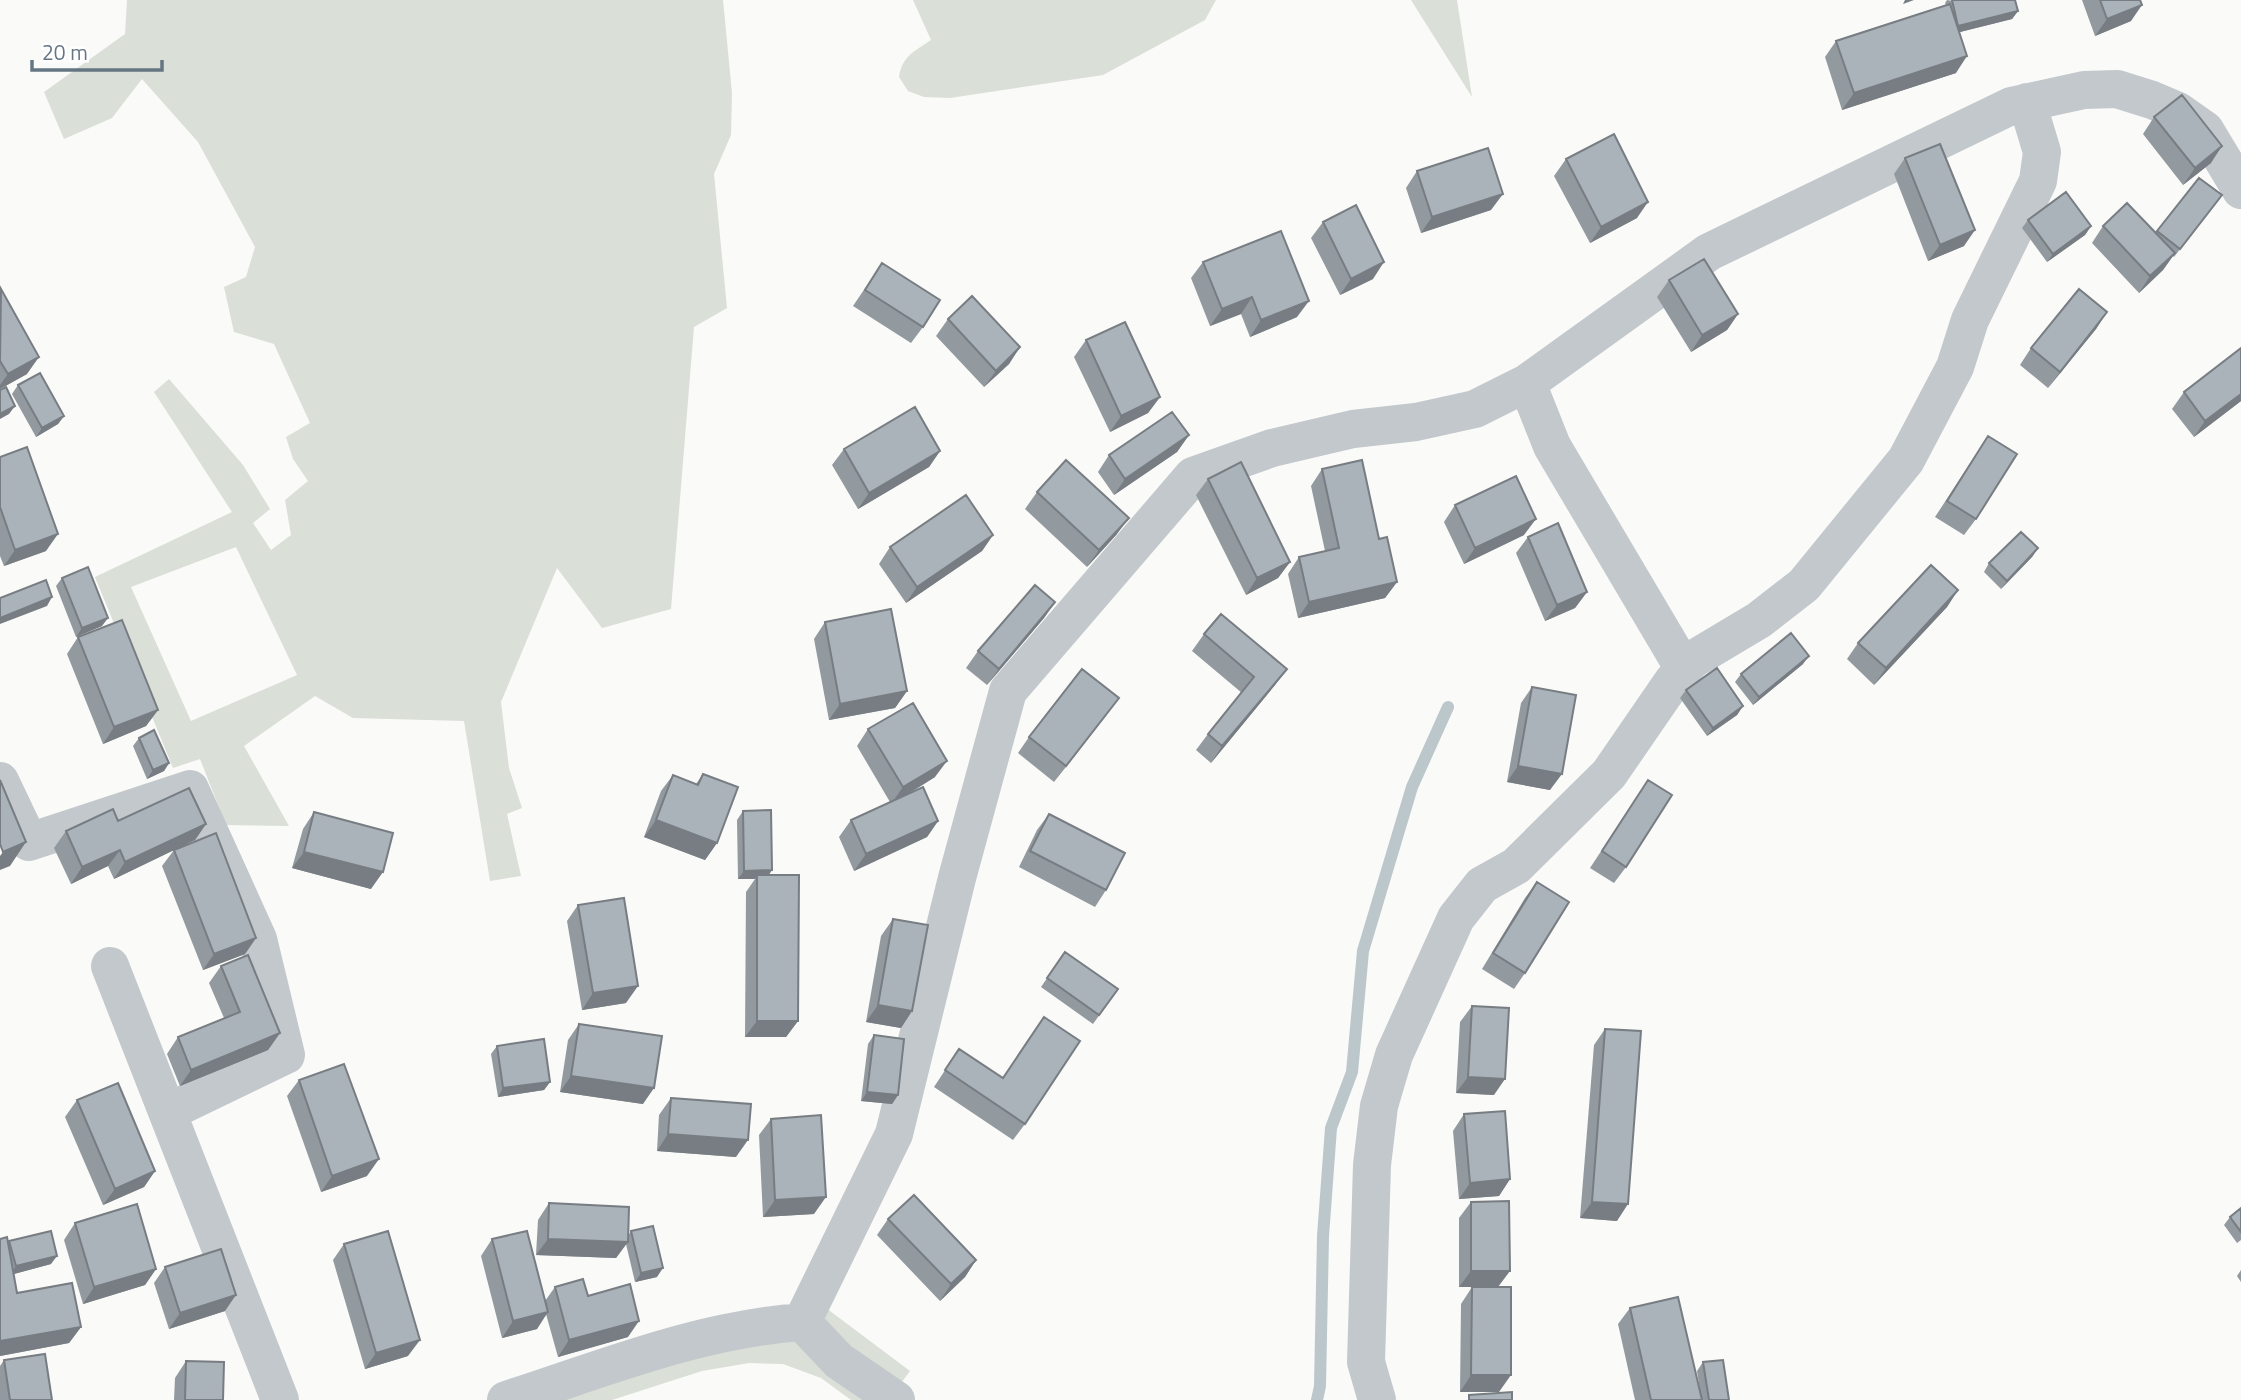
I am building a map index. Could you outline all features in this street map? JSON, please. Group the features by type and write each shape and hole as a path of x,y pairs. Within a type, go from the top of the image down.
{"street":[{"path":"802,1322 894,1134 957,877 1008,691 1193,476 1272,448 1353,429 1416,422 1475,409 1527,383 1709,252 2011,106 2084,90 2118,89 2169,107 2205,130 2241,190"},
{"path":"1377,1400 1366,1362 1372,1166 1379,1106 1394,1055 1456,918 1482,885 1516,866 1609,774 1692,660 1759,620 1804,585 1906,460 1955,367 1970,320 2038,181 2042,152 2026,102"},
{"path":"1527,383 1552,446 1684,669"},
{"path":"0,781 29,842 190,789 258,939 286,1055 168,1112"},
{"path":"110,966 280,1400"},
{"path":"506,1400 669,1347 763,1324 802,1322 839,1361 896,1400"}],"shaded area":[{"path":"127,0 723,0 732,93 731,135 714,174 727,308 694,327 671,609 602,628 557,568 501,702 509,768 522,808 507,814 521,876 490,881 464,721 353,718 315,696 244,746 289,826 226,825 200,759 173,768 95,577 232,512 154,392 169,379 243,465 270,509 253,523 271,550 291,535 285,500 308,481 293,459 286,437 310,423 274,344 234,332 224,287 246,277 255,247 198,142 142,79 112,118 64,139 44,92 125,34","holes":["236,547 297,675 191,721 131,587"]},
{"path":"913,0 1216,0 1205,20 1103,75 950,98 924,97 908,91 899,77 906,59 931,40"},
{"path":"1411,0 1457,0 1472,97"},
{"path":"822,1305 910,1371 899,1386 828,1338"},
{"path":"787,1333 885,1400 851,1400 821,1378 783,1364 749,1363 702,1371 612,1400 527,1400"}],"building":[{"path":"1952,0 2015,0 2018,11 1958,26"},
{"path":"2100,0 2140,0 2142,5 2107,19"},
{"path":"1950,4 1967,56 1854,93 1836,41"},
{"path":"2182,95 2222,146 2195,168 2154,117"},
{"path":"1614,134 1648,202 1601,227 1566,159"},
{"path":"1940,144 1975,230 1940,245 1905,158"},
{"path":"1488,148 1503,194 1432,217 1417,171"},
{"path":"2199,178 2222,195 2180,249 2157,231"},
{"path":"2066,192 2091,226 2053,254 2028,220"},
{"path":"2127,203 2175,253 2150,276 2103,226"},
{"path":"1356,205 1384,262 1351,279 1323,222"},
{"path":"1281,231 1309,301 1261,320 1252,297 1222,309 1203,262"},
{"path":"1704,259 1738,314 1702,335 1669,280"},
{"path":"882,263 940,300 923,327 865,290"},
{"path":"1,289 39,357 8,374 0,361"},
{"path":"2079,289 2107,312 2060,372 2031,348"},
{"path":"972,296 1020,347 996,371 948,319"},
{"path":"1125,322 1160,397 1121,416 1086,340"},
{"path":"2241,348 2241,394 2205,421 2184,392"},
{"path":"40,373 64,416 42,428 18,385"},
{"path":"6,387 15,406 0,414 0,390"},
{"path":"915,407 940,451 869,493 844,449"},
{"path":"1172,412 1189,435 1125,479 1109,455"},
{"path":"1988,436 2017,454 1976,519 1947,501"},
{"path":"27,447 58,534 15,550 0,507 0,457"},
{"path":"1066,460 1129,518 1099,550 1037,492"},
{"path":"1362,460 1379,539 1387,537 1397,582 1309,602 1299,557 1339,548 1322,469"},
{"path":"1241,462 1290,562 1257,578 1208,479"},
{"path":"1516,476 1536,519 1475,548 1455,505"},
{"path":"966,495 993,535 917,587 890,547"},
{"path":"1558,523 1587,592 1557,605 1528,537"},
{"path":"2021,532 2038,548 2007,581 1989,563"},
{"path":"1931,565 1958,590 1886,668 1858,643"},
{"path":"88,567 108,618 82,628 62,578"},
{"path":"46,580 52,597 0,618 0,598"},
{"path":"1035,585 1055,602 999,669 978,651"},
{"path":"891,609 907,691 840,704 825,622"},
{"path":"1221,614 1287,669 1222,746 1208,734 1254,677 1204,634"},
{"path":"122,620 158,710 114,727 78,637"},
{"path":"1791,633 1809,656 1759,697 1741,674"},
{"path":"1717,668 1743,706 1713,728 1686,690"},
{"path":"1082,669 1119,698 1066,766 1029,737"},
{"path":"1532,687 1576,695 1562,774 1518,766"},
{"path":"913,703 947,761 903,787 868,729"},
{"path":"154,730 169,763 153,770 139,738"},
{"path":"703,774 738,787 717,843 656,820 673,775 698,785"},
{"path":"0,780 26,842 3,852 0,844"},
{"path":"1648,780 1672,795 1626,867 1602,851"},
{"path":"923,787 938,821 866,854 851,820"},
{"path":"189,788 206,824 125,862 120,850 82,867 66,831 113,809 118,821"},
{"path":"771,810 772,870 744,871 743,811"},
{"path":"314,812 393,833 383,872 304,852"},
{"path":"1049,814 1125,853 1106,890 1030,851"},
{"path":"216,833 256,938 214,954 174,850"},
{"path":"757,875 799,875 798,1021 757,1021"},
{"path":"1537,882 1569,902 1525,973 1493,953"},
{"path":"624,898 638,986 593,993 578,905"},
{"path":"893,919 928,925 912,1011 878,1005"},
{"path":"1065,952 1118,989 1099,1015 1047,978"},
{"path":"248,955 280,1033 191,1070 178,1037 240,1012 221,966"},
{"path":"1472,1006 1509,1008 1505,1079 1468,1077"},
{"path":"1044,1017 1080,1041 1025,1124 945,1070 959,1049 1003,1078"},
{"path":"579,1024 662,1036 654,1088 571,1076"},
{"path":"1605,1029 1641,1031 1628,1204 1592,1202"},
{"path":"874,1035 904,1039 898,1095 867,1092"},
{"path":"544,1039 550,1082 503,1088 497,1046"},
{"path":"344,1064 379,1159 332,1176 299,1080"},
{"path":"118,1083 155,1171 115,1189 77,1100"},
{"path":"671,1098 751,1104 748,1140 668,1134"},
{"path":"1505,1111 1510,1179 1470,1183 1464,1114"},
{"path":"821,1115 826,1197 775,1200 771,1119"},
{"path":"914,1195 976,1260 951,1284 888,1219"},
{"path":"1509,1201 1510,1271 1471,1271 1471,1202"},
{"path":"549,1203 629,1207 628,1242 548,1239"},
{"path":"137,1204 156,1269 94,1287 75,1223"},
{"path":"2241,1208 2241,1232 2230,1217"},
{"path":"653,1226 663,1268 641,1273 631,1231"},
{"path":"51,1231 57,1256 16,1266 9,1241"},
{"path":"388,1231 420,1340 376,1353 344,1244"},
{"path":"527,1231 548,1312 513,1321 492,1239"},
{"path":"7,1237 17,1293 72,1283 81,1327 0,1341 0,1239"},
{"path":"221,1249 236,1295 180,1313 165,1267"},
{"path":"583,1279 588,1296 630,1284 639,1321 569,1340 555,1287"},
{"path":"1472,1287 1511,1287 1511,1375 1471,1375"},
{"path":"1678,1297 1702,1400 1651,1400 1630,1308"},
{"path":"45,1354 52,1400 10,1400 4,1360"},
{"path":"1723,1360 1729,1400 1709,1400 1703,1362"},
{"path":"186,1361 224,1362 223,1400 185,1400"},
{"path":"1512,1392 1512,1400 1469,1400 1469,1395"}],"waterway":[{"path":"1317,1400 1320,1386 1323,1236 1331,1128 1352,1072 1363,951 1412,787 1448,707"}]}
